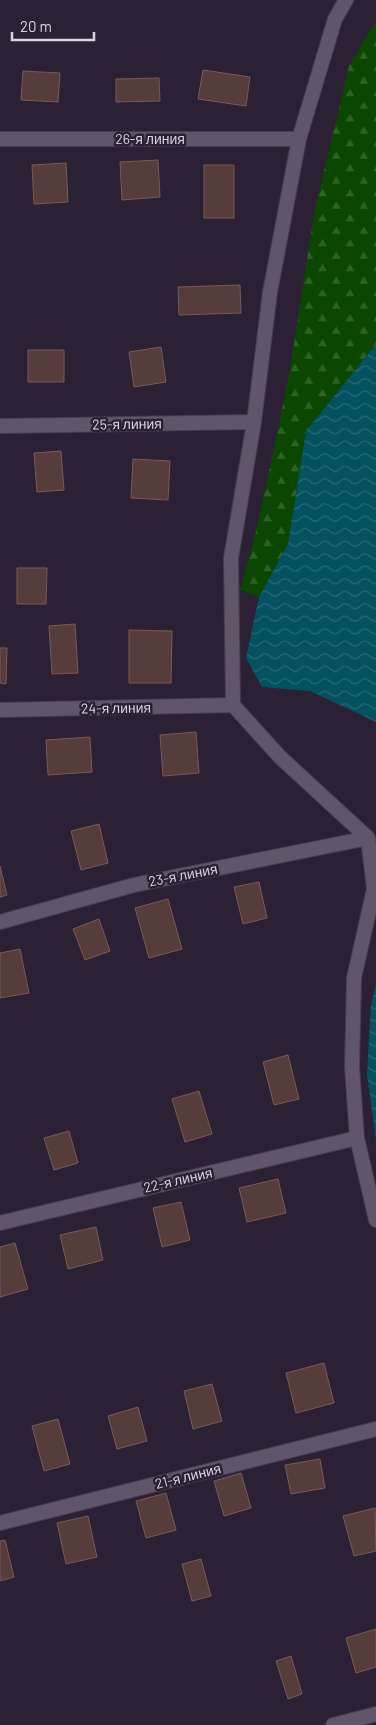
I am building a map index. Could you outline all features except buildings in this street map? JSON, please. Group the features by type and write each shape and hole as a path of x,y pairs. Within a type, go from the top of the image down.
{"street":[{"path":"346,0 335,19 299,140 270,292 254,422 231,558 232,705 280,757 368,838 374,889 354,978 352,1067 356,1138 376,1220"},
{"name":"26-я линия","path":"0,139 299,140"},
{"name":"25-я линия","path":"0,426 254,422"},
{"name":"24-я линия","path":"0,710 232,705"},
{"name":"23-я линия","path":"0,922 134,885 368,838"},
{"name":"22-я линия","path":"0,1223 356,1138"},
{"name":"21-я линия","path":"0,1523 376,1429"},
{"path":"333,1725 376,1714"}],"green space":[{"path":"376,21 376,344 306,431 288,544 259,597 240,590 254,540 290,370 314,214 349,66"}],"water":[{"path":"376,344 376,722 310,691 262,687 246,658 259,597 288,544 306,431"},
{"path":"376,984 376,1140 367,1074 371,1005"}]}
